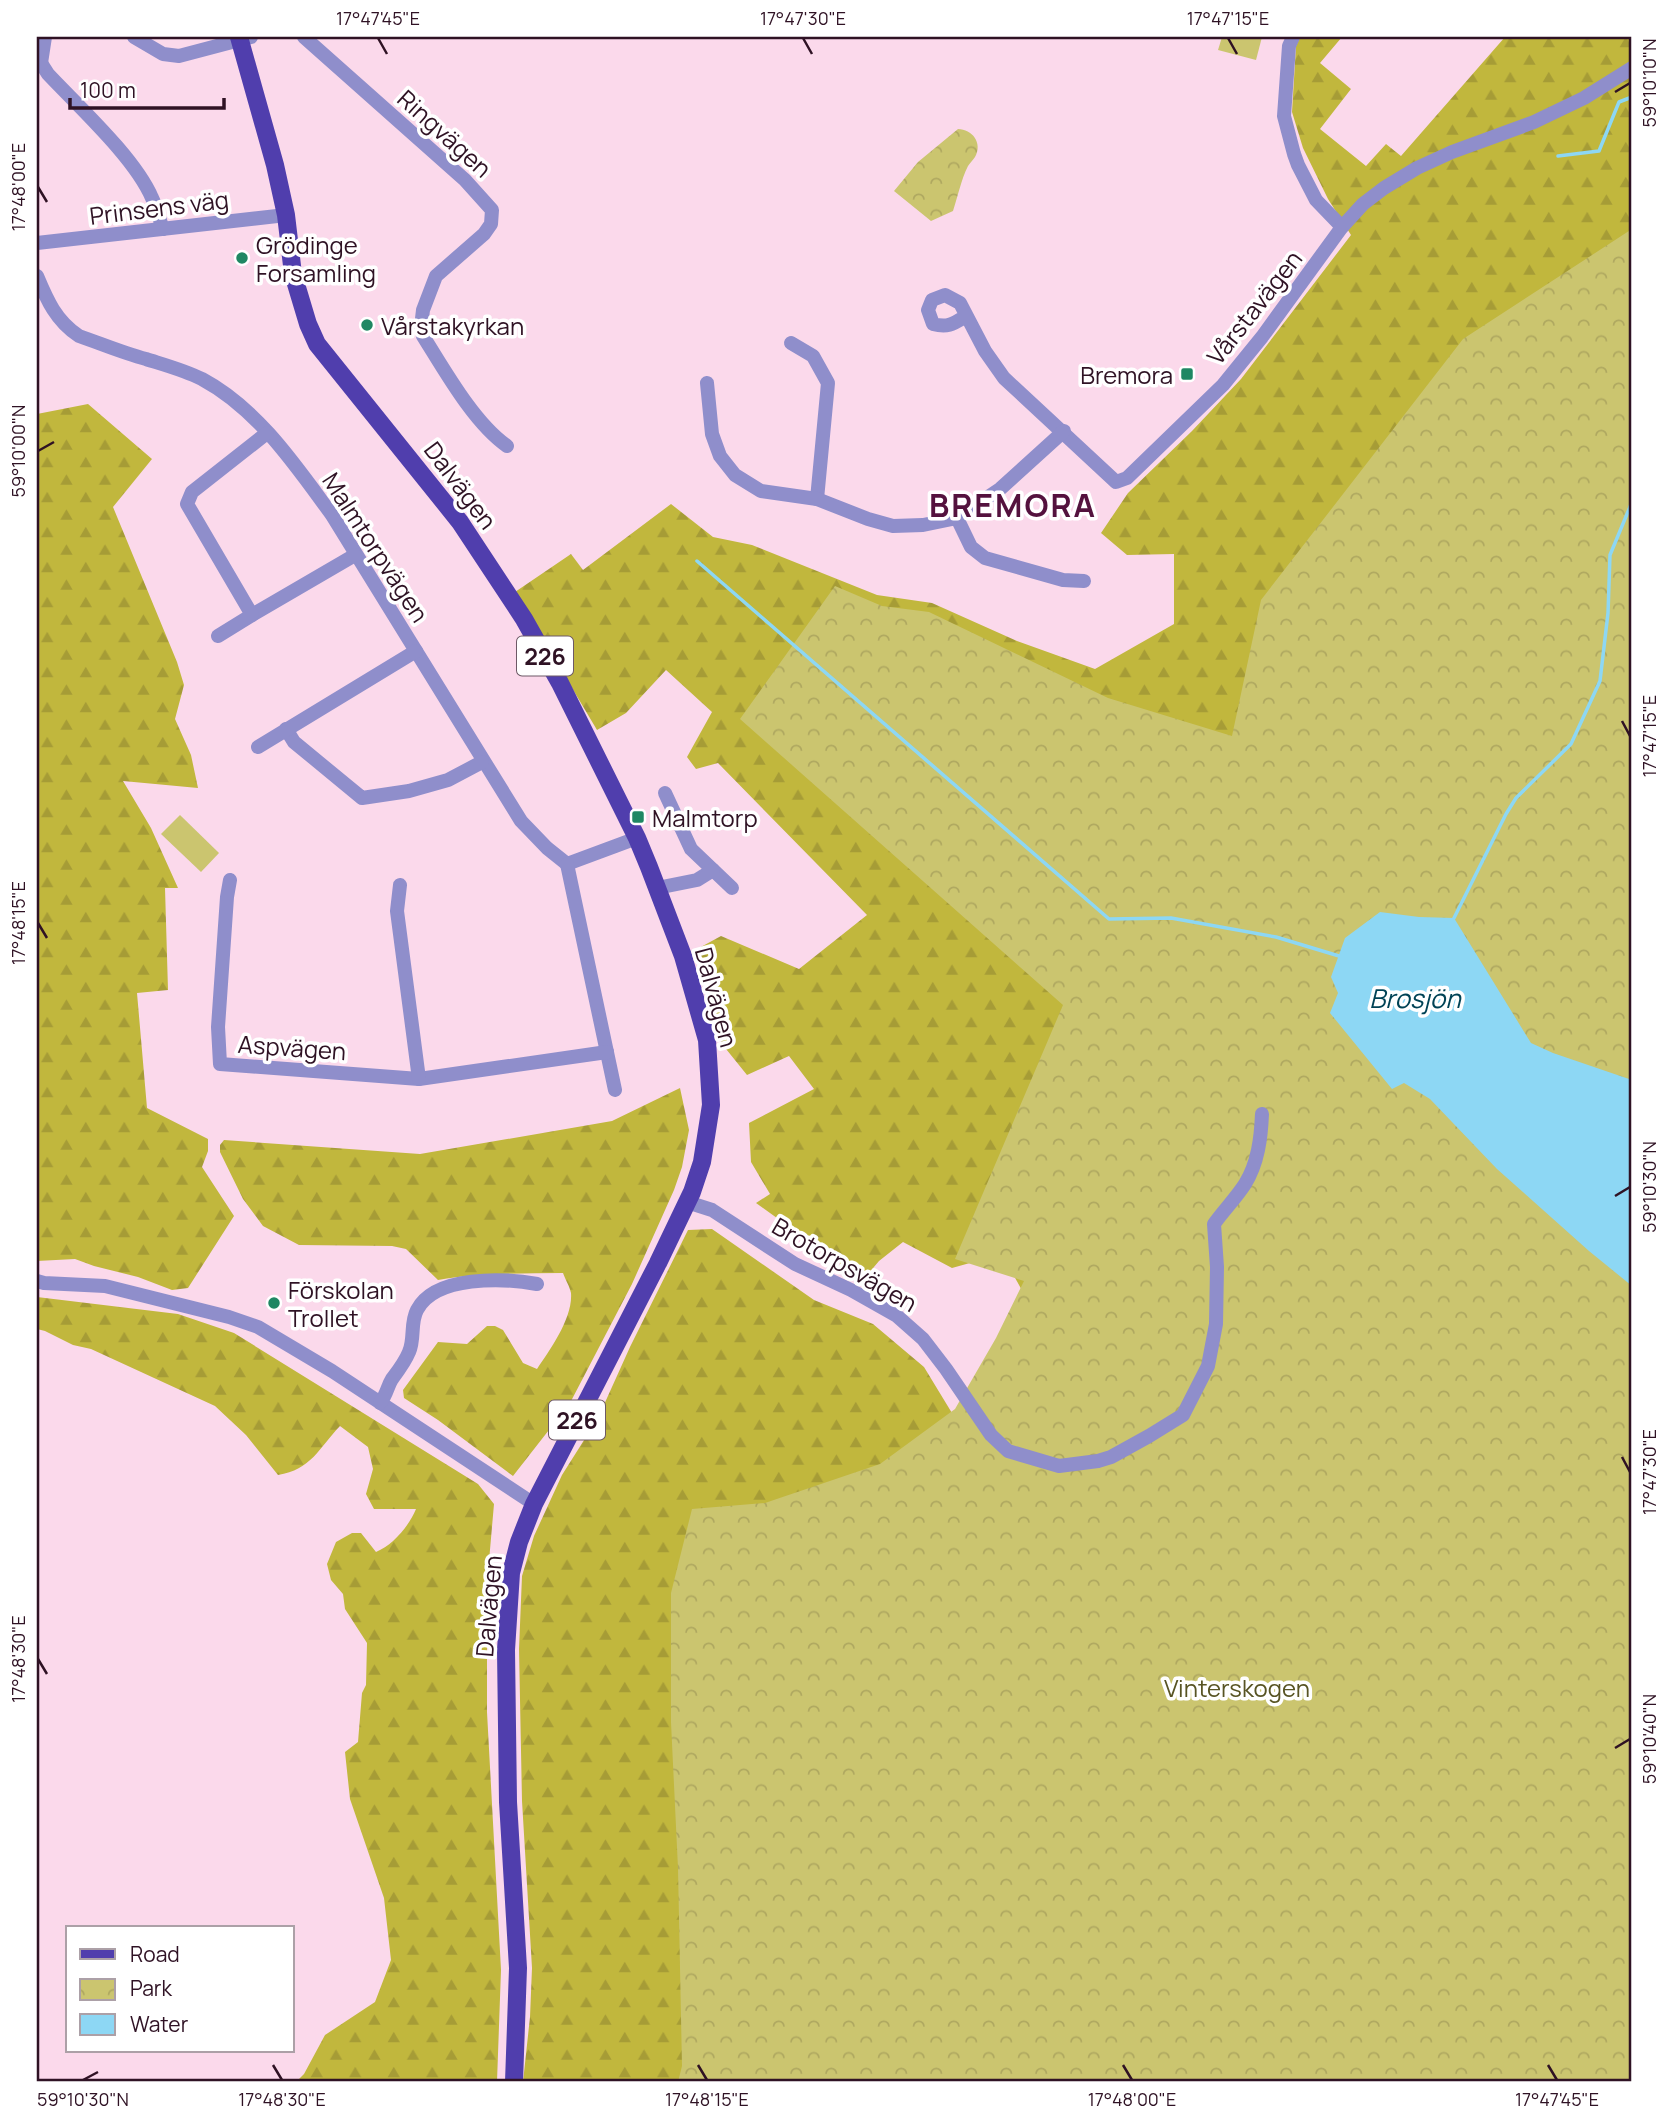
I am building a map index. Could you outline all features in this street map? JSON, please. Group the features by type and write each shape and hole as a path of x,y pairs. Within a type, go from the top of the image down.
{"main road":[{"name":"Dalvägen","path":"243,38 286,215 293,274 317,344 460,522 524,619 560,683 637,838 657,888 683,956 701,1016 710,1063 711,1105 697,1177 658,1263 534,1504 519,1542 511,1573 506,1650 508,1802 518,1968 514,2082"}],"street":[{"path":"45,37 39,62 137,173 152,197 163,229"},
{"path":"134,37 163,54 179,56 243,38"},
{"name":"Ringvägen","path":"304,37 465,180 492,210 491,224 484,234 436,276 423,310 421,327 423,337 480,421 494,437 507,446"},
{"path":"1293,37 1289,46 1284,116 1298,165 1309,189 1316,201 1342,228"},
{"name":"Vårstavägen","path":"966,316 985,351 1004,377 1116,482 1127,478 1223,385 1363,204 1401,177 1452,152 1534,122 1584,98 1632,68"},
{"name":"Prinsens väg","path":"37,243 286,215"},
{"name":"Malmtorpvägen","path":"37,276 54,313 66,328 79,336 176,368 202,380 239,405 267,433 332,515 482,762 521,821 567,864"},
{"path":"791,343 813,356 828,383 817,499"},
{"path":"707,383 712,434 720,456 735,475 761,491 817,499 892,526 923,525 957,518 1000,489 1064,431"},
{"path":"252,615 187,504 187,498 267,433"},
{"path":"957,518 971,547 985,558 1063,580 1084,581"},
{"path":"218,636 355,555"},
{"path":"258,747 416,651"},
{"path":"286,730 294,743 362,798 409,791 448,780 482,762"},
{"path":"665,793 691,849 732,888"},
{"path":"615,1090 567,864 637,838"},
{"path":"657,888 697,880 713,870"},
{"name":"Aspvägen","path":"230,880 218,1027 220,1064 419,1079 607,1052"},
{"path":"400,885 397,911 419,1079"},
{"name":"Brotorpsvägen","path":"687,1202 712,1210 795,1264 851,1290 897,1317 923,1339 991,1435 1008,1451 1059,1466 1098,1461 1150,1437 1183,1415 1208,1366 1216,1324 1217,1267 1214,1224 1246,1183 1253,1168 1257,1157 1262,1114"},
{"path":"37,1281 105,1286 229,1317 258,1327 323,1365 534,1504"},
{"path":"380,1403 387,1395 390,1381 410,1352 415,1316 426,1296 440,1288 460,1284 509,1281 537,1284"}],"green space":[{"path":"1222,37 1262,37 1256,60 1218,50"},
{"path":"1300,37 1342,37 1320,63 1351,89 1320,129 1366,166 1386,144 1401,156 1505,37 1632,37 1632,1080 1042,1327 1002,1254 952,1268 903,1242 879,1261 863,1280 756,1203 770,1194 751,1162 749,1123 814,1089 789,1056 747,1075 722,1044 699,948 721,936 799,969 867,915 718,763 696,769 687,757 712,712 666,670 626,713 597,730 515,592 571,554 583,570 671,504 713,537 752,545 877,595 932,603 1017,641 1095,669 1174,624 1174,554 1127,555 1101,533 1128,493 1241,379 1351,235 1328,199 1303,148 1292,112 1296,46"},
{"path":"958,129 972,134 977,142 977,152 968,166 953,211 931,221 894,191 918,162"},
{"name":"Vinterskogen","path":"1632,229 1632,2082 678,2082 682,2066 678,1868 671,1722 671,1593 692,1509 765,1503 880,1464 955,1409 996,1338 1024,1281 955,1259 1063,1005 740,719 835,586 882,606 929,612 1108,698 1232,736 1261,600 1463,339"},
{"path":"88,404 152,459 113,507 184,685 175,719 191,755 198,788 123,781 151,828 178,888 165,888 168,990 137,993 147,1108 208,1139 208,1151 202,1167 234,1216 188,1288 172,1290 75,1259 37,1261 37,414"},
{"path":"180,815 219,853 201,872 161,834"},
{"path":"680,1088 689,1130 682,1167 674,1190 632,1284 570,1403 513,1476 404,1398 403,1390 438,1342 467,1344 487,1326 503,1330 523,1363 537,1369 560,1333 571,1303 571,1293 563,1273 484,1275 438,1280 406,1249 392,1246 299,1245 263,1226 243,1199 220,1152 220,1145 224,1140 420,1154 612,1121"},
{"path":"712,1229 814,1300 873,1324 924,1367 955,1418 1632,2082 523,2082 532,1968 522,1801 519,1649 522,1576 534,1536 562,1475 598,1418 688,1230"},
{"path":"37,1297 178,1314 234,1333 478,1484 494,1504 487,1584 487,1712 501,1970 497,2082 296,2082 304,2074 325,2035 375,2002 391,1960 384,1898 350,1799 345,1752 358,1742 362,1693 366,1685 367,1643 345,1609 343,1594 331,1580 327,1564 336,1542 352,1533 361,1533 376,1552 382,1549 400,1534 416,1509 374,1509 366,1494 373,1469 368,1447 340,1426 307,1463 278,1475 246,1435 215,1406 91,1349 73,1345 37,1329"}],"water":[{"name":"Brosjön","path":"1380,912 1454,918 1531,1043 1632,1080 1632,1286 1497,1169 1430,1099 1404,1083 1392,1089 1330,1013 1338,993 1331,977 1345,938"}],"waterway":[{"path":"1558,156 1599,151 1619,102 1632,97"},
{"path":"1454,918 1506,814 1516,798 1571,744 1600,681 1608,613 1610,555 1632,502"},
{"path":"697,561 1109,919 1171,918 1276,937 1339,956"}],"place":[{"name":"Grödinge Forsamling","path":"242,258"},
{"name":"Vårstakyrkan","path":"367,325"},
{"name":"Bremora","path":"1187,374"},
{"name":"Malmtorp","path":"638,817"},
{"name":"Förskolan Trollet","path":"274,1303"}],"district":[{"name":"BREMORA","path":"1013,505"}]}
